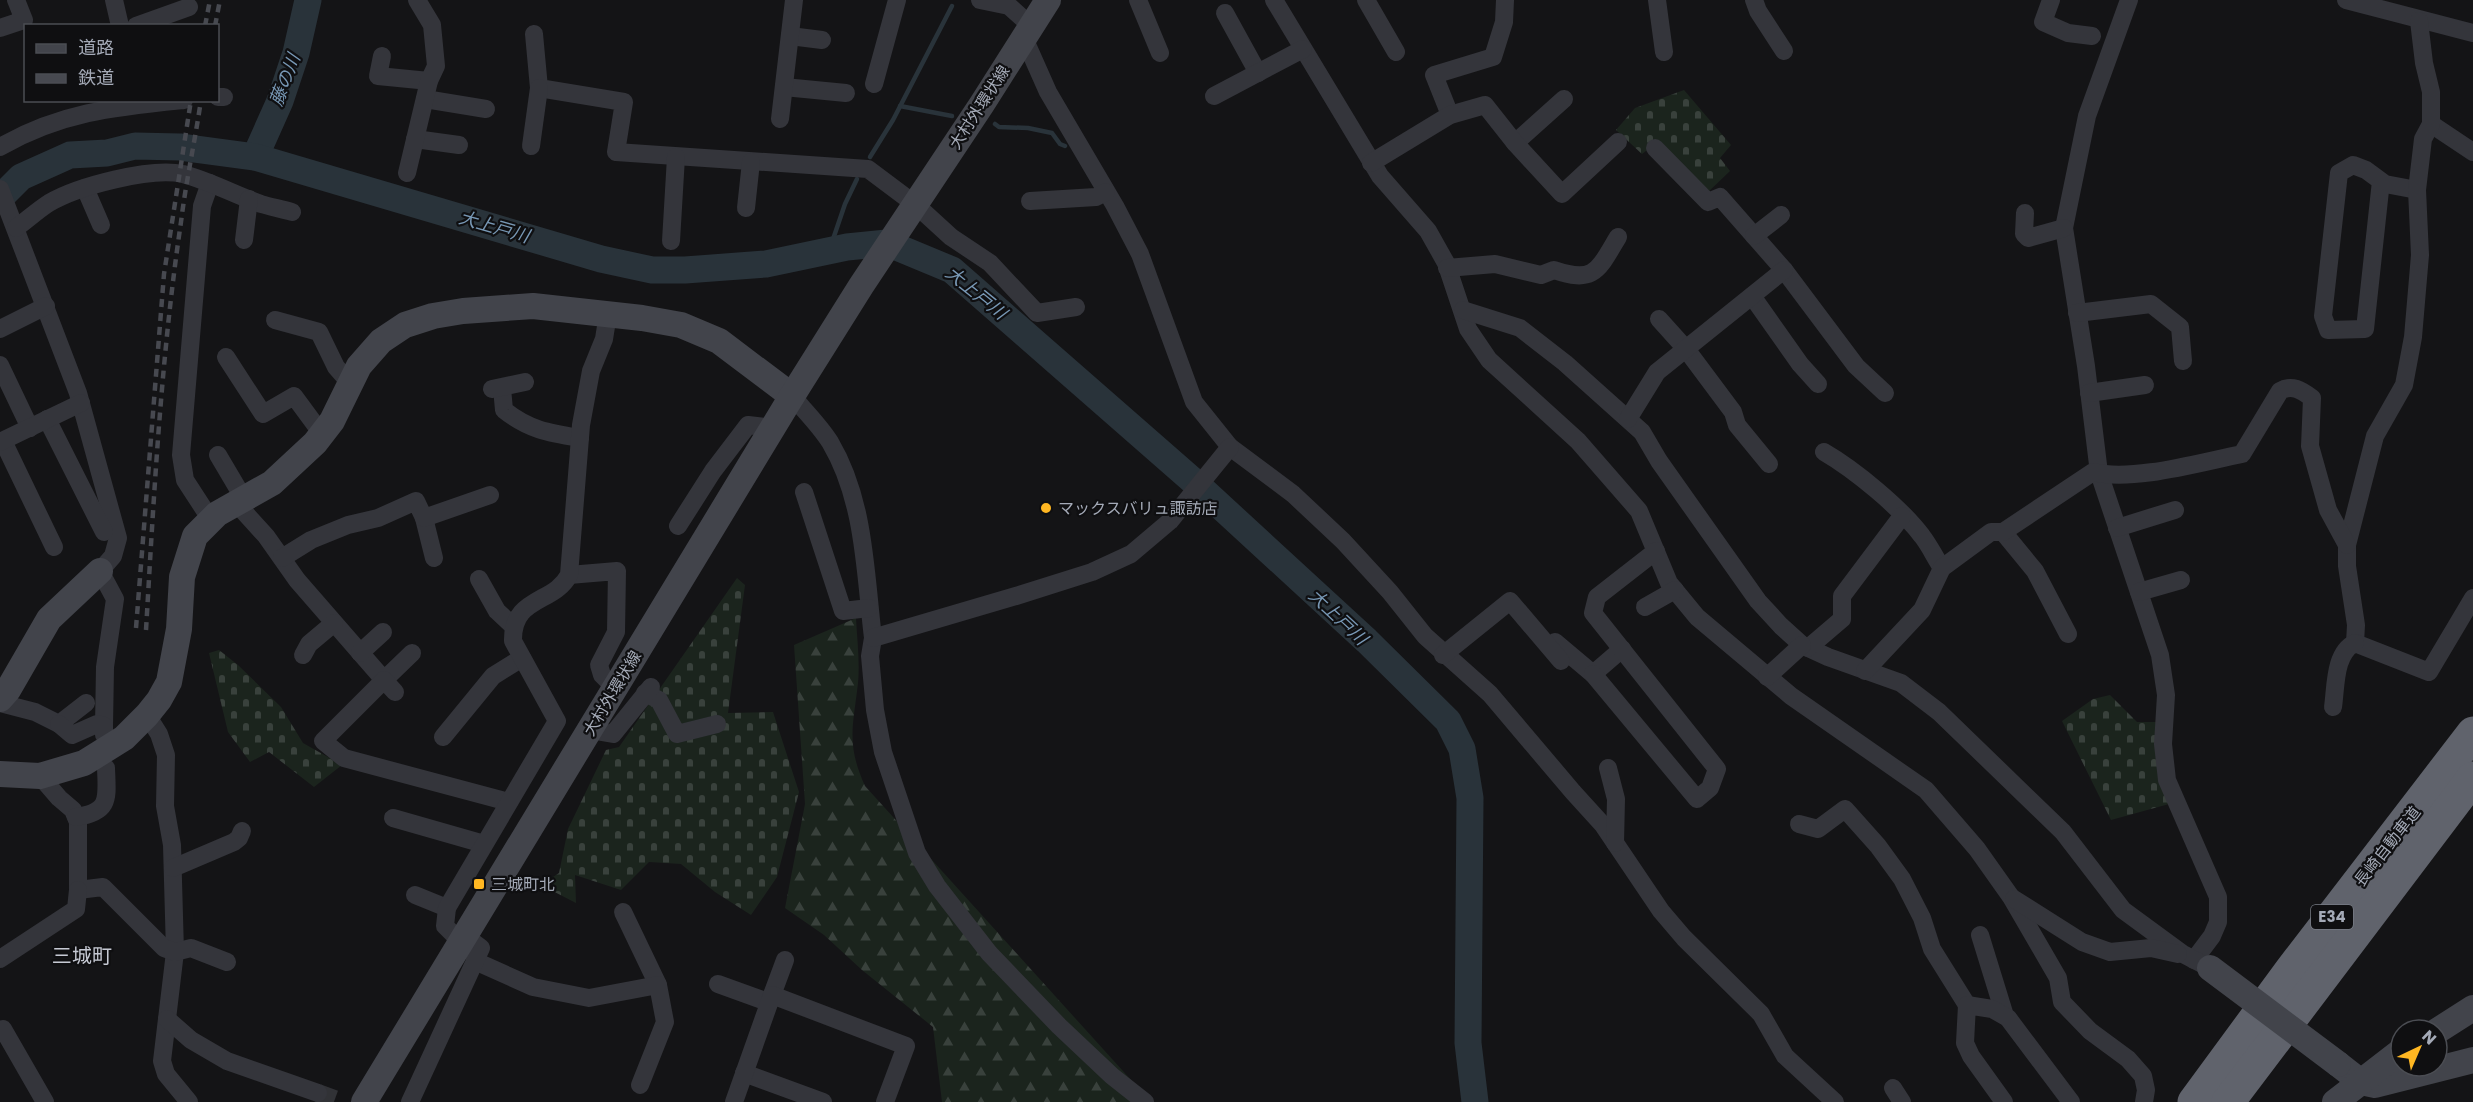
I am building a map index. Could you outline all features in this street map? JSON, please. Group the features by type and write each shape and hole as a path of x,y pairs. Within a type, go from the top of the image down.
{"highway":[{"name":"長崎自動車道","path":"2194,1102 2291,970 2473,733"},
{"name":"長崎自動車道","path":"2228,1102 2473,778"}],"street":[{"path":"0,28 24,20 16,0"},
{"path":"114,0 120,24"},
{"path":"407,173 429,81 436,66 432,24 417,0"},
{"path":"780,119 794,0"},
{"path":"874,84 897,0"},
{"path":"981,0 1009,6 1028,32 1048,92 1140,254 1194,402 1230,447 1293,494 1343,541 1443,655 1490,694 1603,825 1669,920 1761,1014 1785,1056 1835,1102"},
{"name":"大村外環状線","path":"364,1102 467,946 590,730 792,396 1048,0"},
{"path":"1138,0 1160,53"},
{"path":"1274,0 1371,163 1428,231 1448,268 1468,329 1489,360 1578,441 1639,511 1669,583 1697,617 1791,696 1926,790 1977,849 2011,897 2058,978 2062,1002 2090,1031 2128,1059 2143,1076 2146,1090 2144,1102"},
{"path":"1366,0 1396,52"},
{"path":"1450,115 1434,75 1493,57 1504,22 1505,0"},
{"path":"1657,0 1664,52"},
{"path":"1754,0 1758,11 1784,51"},
{"path":"2051,0 2043,22 2068,33 2092,36"},
{"path":"2129,0 2087,116 2064,228 2099,473 2160,655 2166,695 2163,744 2167,780 2218,897 2218,922 2196,961"},
{"path":"2346,0 2473,33"},
{"path":"2355,644 2356,625 2347,566 2347,545 2375,436 2404,385 2413,337 2420,255 2417,190 2423,139 2431,124 2431,92 2413,19 2395,0"},
{"path":"142,24 189,7"},
{"path":"1225,13 1238,52 1258,73"},
{"path":"531,146 539,88 534,34"},
{"path":"790,36 822,40"},
{"path":"1214,96 1303,49"},
{"path":"382,56 378,76 429,81"},
{"path":"784,87 846,93"},
{"path":"539,88 624,102 616,152 868,169 913,210 990,262 1036,312 1076,307"},
{"path":"425,99 486,109"},
{"path":"1515,143 1564,99"},
{"path":"0,147 25,132 70,116 153,102"},
{"path":"1371,163 1450,115 1485,105 1515,143 1562,194 1618,142"},
{"path":"2431,124 2473,152"},
{"path":"415,139 459,145"},
{"path":"1655,148 1708,202 1720,197 1784,270 1856,366 1885,393"},
{"path":"671,241 676,157"},
{"path":"747,208 751,162"},
{"path":"2381,181 2365,329 2328,330 2323,316 2339,173 2353,165 2366,170 2381,181 2385,184 2417,190"},
{"path":"15,224 50,203 85,188 163,171 183,174 249,199 292,212"},
{"path":"210,183 202,206 181,454 185,480 211,520"},
{"path":"85,188 101,225"},
{"path":"0,189 81,403 104,532"},
{"path":"1030,201 1096,197 1106,192"},
{"path":"244,240 249,199"},
{"path":"2025,213 2024,234 2028,238 2064,228"},
{"path":"1754,236 1781,215"},
{"path":"1448,268 1495,264 1541,275 1554,270 1575,277 1587,276 1595,271 1618,237"},
{"path":"1628,419 1657,372 1784,270"},
{"path":"1752,296 1800,364 1818,384"},
{"path":"2076,313 2151,304 2180,327 2183,361"},
{"path":"0,329 46,306"},
{"path":"0,774 40,776 84,764 124,738 147,715 169,682 179,629 182,577 195,536 211,520 272,483 315,443 332,421 359,366 381,341 405,325 433,316 463,311 533,306 681,325 719,341 792,396 830,441 846,475 857,510 873,638 870,656 875,710 883,752 917,853 937,886 989,953 1059,1026 1112,1076 1145,1102"},
{"path":"1462,310 1520,328 1565,363 1628,419 1642,432 1659,461 1758,601 1805,646 1901,683 1939,712 2062,832 2123,910 2361,1082 2375,1085 2402,1078"},
{"path":"608,315 604,339 591,372 580,438 569,575 564,585 532,603 522,612 513,626 513,641 557,721 447,908 445,926 467,946 533,987 589,998 658,985"},
{"path":"275,320 319,332 336,367 350,383"},
{"path":"1659,320 1686,349 1733,412 1737,425 1768,464"},
{"path":"226,357 263,414 294,396 322,434"},
{"path":"0,365 30,428"},
{"path":"525,382 496,389 504,411 538,431 580,438"},
{"path":"2089,393 2145,386"},
{"path":"1865,671 1922,610 1942,568 1991,532 2003,532 2093,472 2116,475 2145,472 2242,454 2280,391 2286,387 2299,389 2312,398 2310,446 2328,510 2347,545"},
{"path":"54,548 2,442 81,403"},
{"path":"47,419 104,532 118,546 114,556 50,619 0,701 35,712 59,724 72,735 97,723 104,731 105,667 115,599 100,571"},
{"path":"678,526 713,471 747,425 773,428"},
{"path":"873,638 914,628 1092,572 1131,554 1170,521 1230,447"},
{"path":"1824,452 1882,495 1922,536 1942,568"},
{"path":"218,455 240,501 297,580 390,686"},
{"path":"804,492 833,551 843,611 869,608"},
{"path":"424,518 490,496"},
{"path":"282,558 311,540 348,525 378,518 416,501 424,518 434,558"},
{"path":"2117,528 2175,510"},
{"path":"1767,677 1842,619 1842,596 1902,516"},
{"path":"2003,532 2035,571 2068,634"},
{"path":"1539,645 1556,642 1593,674 1697,800 1710,788 1717,769 1593,613 1597,597 1656,551"},
{"path":"569,575 617,571 616,632 599,666 602,675 615,688"},
{"path":"480,579 496,611 513,626"},
{"path":"2139,592 2181,580"},
{"path":"1645,608 1675,590"},
{"path":"2333,707 2341,657 2348,647 2355,644 2429,672 2473,598"},
{"path":"1443,655 1510,601 1539,645 1561,661"},
{"path":"303,655 309,644 334,623"},
{"path":"360,653 383,632"},
{"path":"1593,674 1622,649"},
{"path":"412,653 390,686 323,741 344,758 509,802"},
{"path":"442,737 493,676 522,658"},
{"path":"590,730 613,735 648,690 659,700 678,734 717,724"},
{"path":"59,724 86,703"},
{"path":"147,715 159,734 166,756 165,806 172,845 173,868 175,952 162,1061 166,1074 189,1102"},
{"path":"76,817 99,812 104,806 107,795 106,768"},
{"path":"1608,768 1616,799 1615,843"},
{"path":"0,959 76,909 78,822 73,810 58,798 40,776"},
{"path":"1799,824 1818,829 1845,809 1878,846 1902,879 1922,918 1932,949 1967,1005 1965,1043 1971,1056 2004,1102"},
{"path":"393,818 484,844"},
{"path":"173,868 234,842 242,831"},
{"path":"78,890 103,887 164,948 175,952 191,948 227,962"},
{"path":"415,895 447,908"},
{"path":"2011,897 2082,942 2110,952 2151,948 2196,961"},
{"path":"623,912 658,985 665,1022 640,1085"},
{"path":"1980,935 2005,1016 2071,1102"},
{"path":"411,1102 467,946"},
{"path":"734,1102 785,960"},
{"path":"718,984 770,998 906,1046 885,1102"},
{"path":"1967,1005 1992,1009 2005,1016"},
{"path":"2449,1023 2473,1008"},
{"path":"167,1019 191,1040 227,1061 318,1093"},
{"path":"1,1028 45,1102"},
{"path":"2335,1102 2389,1060"},
{"path":"2449,1066 2473,1060"},
{"path":"744,1073 823,1102"},
{"path":"2418,1078 2425,1083 2473,1073"}],"green space":[{"path":"1684,90 1731,145 1720,158 1730,171 1706,194 1657,142 1642,154 1616,130 1635,108"},
{"path":"737,578 745,585 728,713 773,712 799,792 777,877 751,915 715,892 681,864 649,862 621,890 575,875 576,903 541,885 559,873 568,829 606,750 619,747"},
{"path":"856,618 859,675 852,735 855,758 865,786 1151,1102 942,1102 933,1027 862,970 824,935 785,908 805,804 794,645"},
{"path":"219,650 238,665 281,707 303,743 342,765 314,787 269,752 250,762 228,732 209,653"},
{"path":"2110,695 2137,722 2158,722 2169,804 2111,820 2062,721 2093,699"}],"waterway":[{"name":"藤の川","path":"255,157 280,101 296,53 308,0"},
{"path":"870,157 893,120 952,6"},
{"path":"900,106 952,116"},
{"path":"995,124 999,127 1028,128 1052,133 1060,144 1065,146"},
{"name":"大上戸川","path":"0,198 21,177 70,155 107,153 135,146 180,147 255,157 601,259 652,270 766,264 847,247 887,243 952,270 1192,480 1367,641 1448,721 1462,749 1470,798 1468,1043 1475,1102"},
{"path":"829,251 845,204 857,179"}],"tunnel":[{"path":"318,1093 343,1102"}],"railway":[{"path":"205,24 210,0"},
{"path":"215,24 220,0"},
{"path":"136,628 164,274 191,102"},
{"path":"146,630 168,324 183,207 201,102"}],"place":[{"name":"マックスバリュ諏訪店","path":"1046,508"},
{"name":"三城町北","path":"479,884"}],"district":[{"name":"三城町","path":"82,956"}]}
